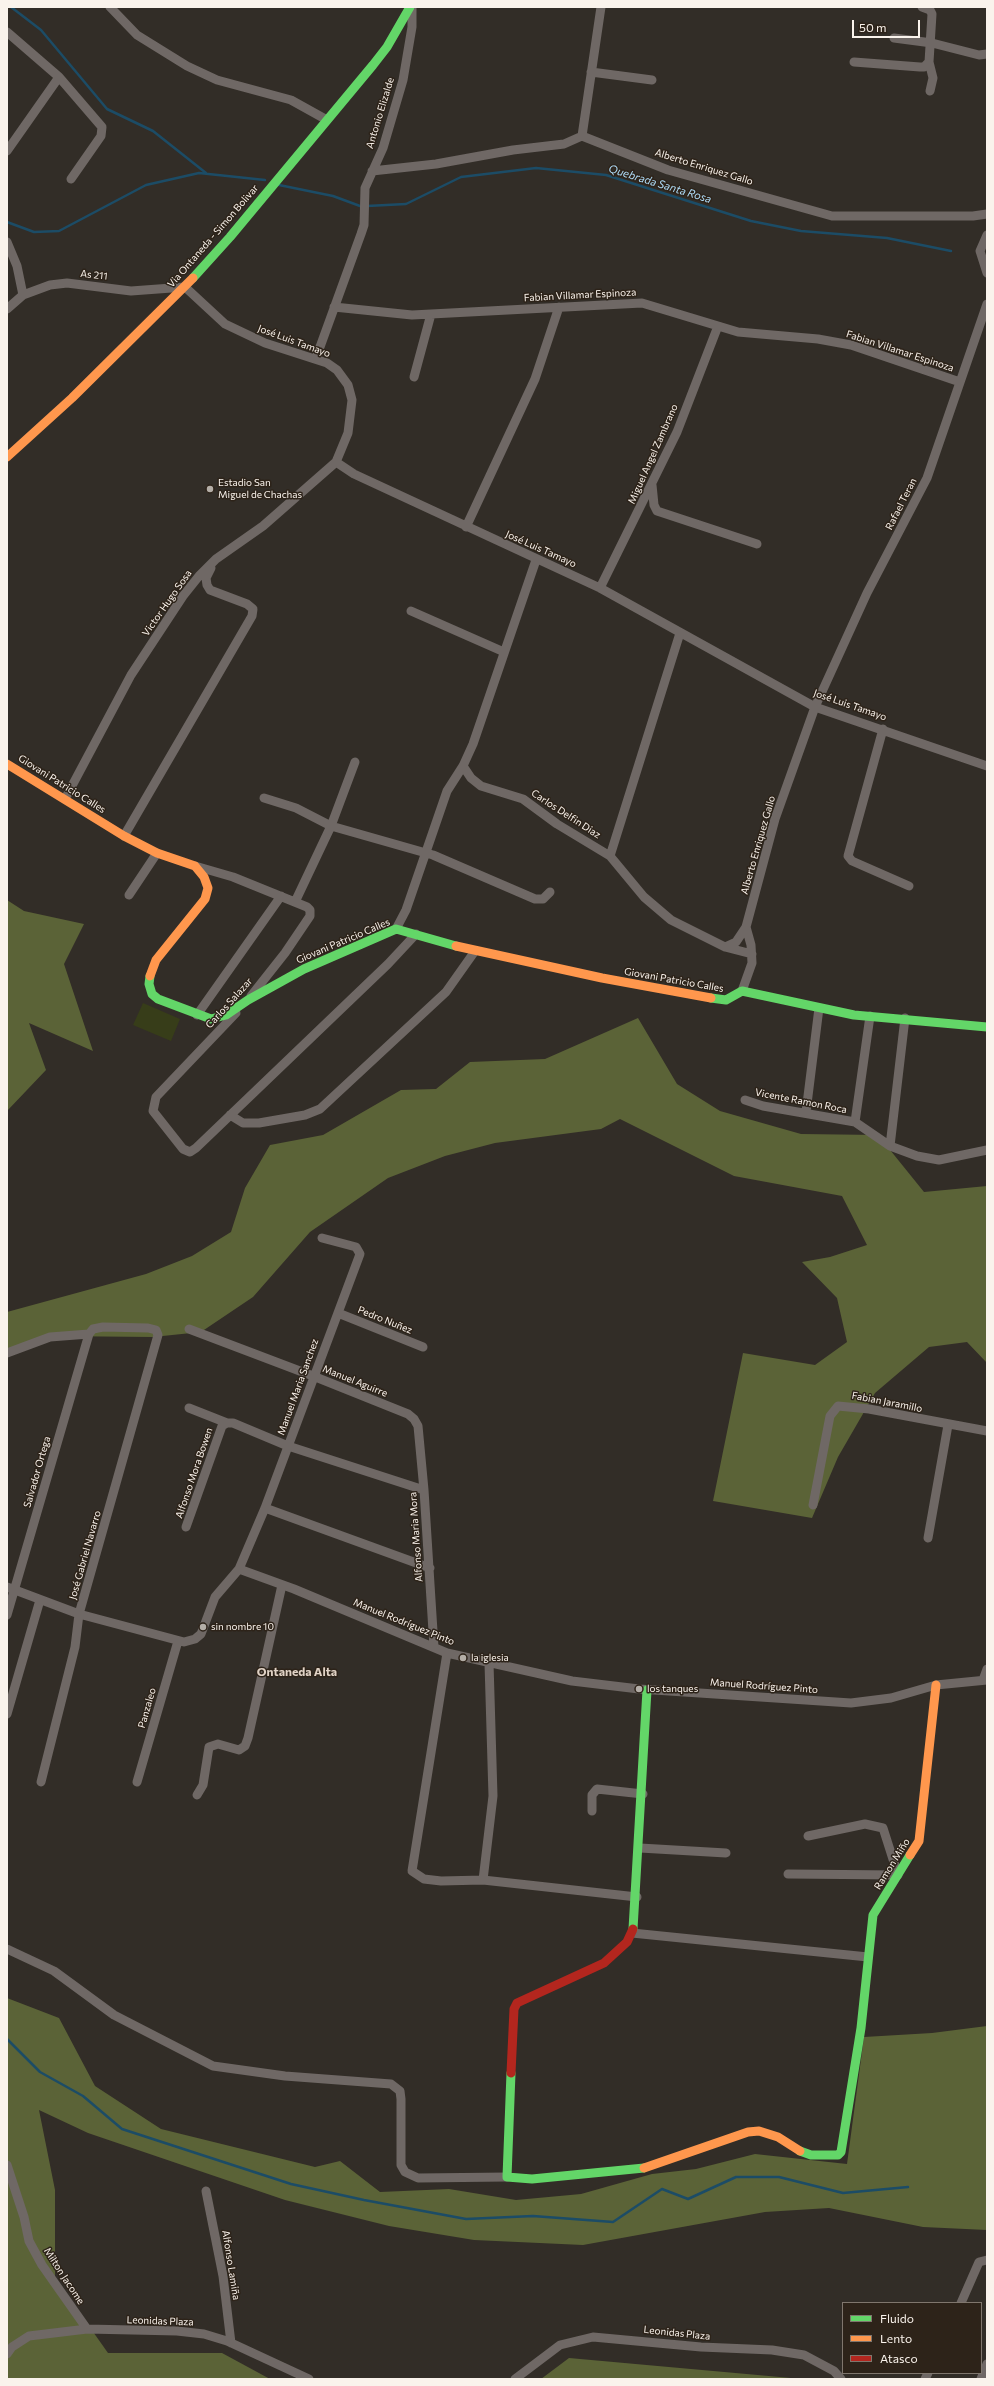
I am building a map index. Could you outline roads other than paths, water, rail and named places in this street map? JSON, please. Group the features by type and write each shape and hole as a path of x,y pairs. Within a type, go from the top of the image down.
{"street":[{"path":"110,7 137,35 187,66 218,80 291,100 327,120"},
{"name":"Via Ontaneda - Simon Bolivar","path":"7,457 72,398 185,286 230,237 387,47 411,7"},
{"name":"Antonio Elizalde","path":"316,358 362,234 364,225 365,188 383,148 402,80 412,27 411,7"},
{"path":"372,171 436,164 513,150 564,144 582,136 601,7"},
{"path":"922,7 930,10 932,14 932,43 929,62 933,78 930,91"},
{"path":"7,32 59,77 102,127 101,136 71,179"},
{"path":"894,38 932,43 979,55 987,54"},
{"path":"854,62 924,67 929,62"},
{"path":"591,72 652,80"},
{"path":"7,152 59,77"},
{"name":"Alberto Enriquez Gallo","path":"582,136 668,170 832,216 973,216 987,214"},
{"path":"986,238 980,251 987,273"},
{"path":"7,242 17,266 23,295"},
{"name":"As 211","path":"7,309 23,295 50,285 66,283 131,291 185,286"},
{"name":"José Luis Tamayo","path":"185,286 225,324 265,343 316,358 337,370 348,385 352,400 348,433 336,462 354,474 536,560 600,588 815,707 883,729 987,766"},
{"name":"Fabian Villamar Espinoza","path":"334,307 391,314 432,314 642,303 718,326 749,333 818,339 851,345 960,382"},
{"name":"Rafael Teran","path":"815,707 867,593 927,478 987,304"},
{"path":"466,526 535,379 559,307"},
{"path":"414,377 432,314"},
{"name":"Miguel Angel Zambrano","path":"600,588 677,432 718,326"},
{"name":"Victor Hugo Sosa","path":"65,799 131,675 183,596 216,559 263,526 336,462"},
{"path":"652,483 654,505 657,511 757,544"},
{"path":"124,836 252,616 253,609 247,604 210,590 207,585 206,578 216,559"},
{"path":"396,929 406,910 426,854 434,824 447,791 463,766 473,744 536,560"},
{"path":"411,611 504,652"},
{"path":"610,856 680,633"},
{"name":"Alberto Enriquez Gallo","path":"742,991 748,977 752,954 746,927 775,820 815,707"},
{"path":"883,729 848,856 852,861 909,886"},
{"path":"195,866 233,877 295,902 332,826 355,762"},
{"name":"Giovani Patricio Calles","path":"7,764 124,836 157,853 195,866 204,877 208,888 205,899 156,960 150,973 149,984 152,994 158,999 197,1015 211,1018 226,1015 248,1000 304,969 396,929 475,951 602,978 718,999 726,1000 742,991"},
{"name":"Carlos Delfin Diaz","path":"463,766 471,778 481,786 523,799 557,824 610,856 644,897 671,920 725,946 752,954"},
{"path":"264,798 296,808 332,826 440,857 535,899 543,899 550,892"},
{"path":"128,895 157,853"},
{"path":"197,1015 281,896"},
{"name":"Carlos Salazar","path":"230,1115 190,1152 183,1149 153,1111 156,1097 248,1000 285,953 310,916 310,910 295,902"},
{"path":"725,946 736,942 746,927"},
{"path":"416,934 388,964 230,1115 243,1122 259,1123 305,1115 320,1108 446,992 475,951"},
{"path":"742,991 819,1008 870,1016 905,1018 987,1027"},
{"path":"806,1112 819,1008"},
{"path":"855,1122 870,1016"},
{"path":"890,1146 905,1018"},
{"name":"Vicente Ramon Roca","path":"745,1100 763,1106 806,1112 855,1122 890,1146 917,1156 939,1160 959,1158 987,1150"},
{"name":"Manuel Maria Sanchez","path":"239,1569 265,1508 360,1252 356,1247 322,1238"},
{"name":"Pedro Nuñez","path":"338,1313 424,1347"},
{"name":"José Gabriel Navarro","path":"41,1782 75,1647 79,1614 158,1335 152,1328 128,1327 103,1327 93,1329 88,1334"},
{"name":"Manuel Aguirre","path":"189,1329 408,1414 414,1419 418,1426"},
{"path":"7,1353 50,1337 88,1334"},
{"name":"Salvador Ortega","path":"7,1615 11,1588 88,1334"},
{"name":"Fabian Jaramillo","path":"813,1505 830,1416 838,1406 869,1409 948,1425 987,1431"},
{"path":"189,1408 224,1424 233,1423 288,1446 424,1490"},
{"name":"Alfonso Mora Bowen","path":"186,1527 224,1424"},
{"path":"928,1538 948,1425"},
{"name":"Alfonso Maria Mora","path":"418,1426 430,1568 434,1647"},
{"path":"265,1508 430,1568"},
{"path":"11,1588 79,1614 178,1641 190,1641 201,1634 215,1597 239,1569"},
{"name":"Manuel Rodríguez Pinto","path":"239,1569 447,1653 572,1681 648,1690 851,1703 892,1698 936,1685 985,1680"},
{"path":"197,1795 203,1785 209,1746 218,1744 239,1750 245,1746 282,1586"},
{"path":"7,1714 40,1600"},
{"name":"Panzaleo","path":"137,1782 178,1641"},
{"path":"447,1653 412,1871 424,1879 441,1881 483,1880 637,1897"},
{"path":"483,1880 493,1796 489,1663"},
{"path":"985,1680 987,1669"},
{"name":"Ramon Miño","path":"507,2176 532,2179 643,2168 722,2140 759,2131 778,2137 796,2150 810,2155 838,2155 842,2150 861,2028 873,1915 919,1841 936,1685"},
{"path":"7,1949 54,1971 114,2014 213,2066 285,2076 391,2084 400,2091 401,2099 401,2165 405,2172 411,2175 418,2178 507,2176 514,2009 517,2003 604,1963 627,1942 632,1933 637,1897 648,1690"},
{"path":"592,1810 592,1795 596,1789 643,1794"},
{"path":"788,1874 898,1875 883,1828 865,1824 808,1836"},
{"path":"640,1848 726,1853"},
{"path":"632,1933 868,1957"},
{"name":"Milton Jacome","path":"7,2165 24,2217 29,2241 42,2265 87,2329"},
{"name":"Alfonso Lamiña","path":"206,2191 223,2276 231,2343"},
{"path":"961,2302 979,2262 987,2260"},
{"name":"Leonidas Plaza","path":"7,2354 12,2347 29,2336 87,2329 204,2334 231,2343 309,2379"},
{"name":"Leonidas Plaza","path":"515,2379 560,2345 593,2337 804,2355 834,2371 841,2379"},
{"path":"981,2379 987,2364"}],"waterway":[{"path":"11,7 41,30 107,109 153,131 206,173"},
{"name":"Quebrada Santa Rosa","path":"367,206 406,204 461,177 536,168 606,175 751,221 801,231 887,238 951,251"},
{"name":"Quebrada Santa Rosa","path":"7,222 34,232 59,231 146,185 199,173 265,180"},
{"path":"279,185 333,196 360,206"},
{"path":"7,2039 40,2072 83,2096 122,2129 291,2184 364,2200 466,2219 533,2216 613,2222 662,2189 688,2199 736,2177 779,2177 843,2193 908,2187"}],"place":[{"name":"Estadio San Miguel de Chachas","path":"210,489"},
{"name":"sin nombre 10","path":"203,1627"},
{"name":"la iglesia","path":"463,1658"},
{"name":"los tanques","path":"639,1689"}],"district":[{"name":"Ontaneda Alta","path":"297,1672"}]}
